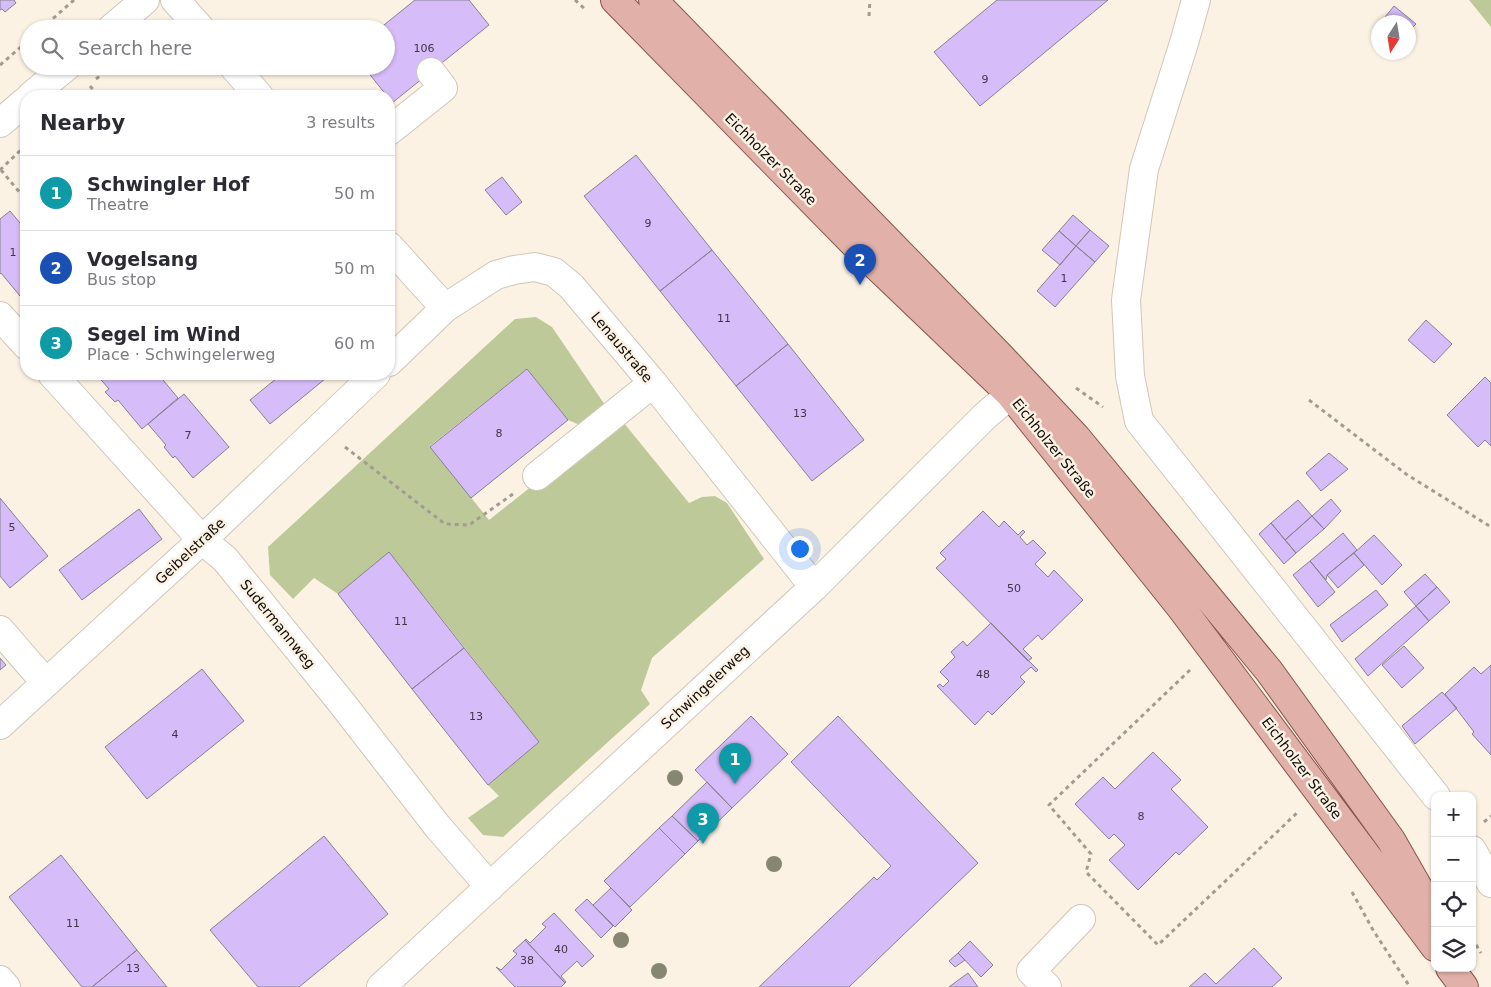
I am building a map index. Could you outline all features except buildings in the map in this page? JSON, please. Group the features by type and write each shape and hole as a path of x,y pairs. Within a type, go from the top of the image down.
{"main road":[{"name":"Eichholzer Straße","path":"615,0 870,260 1076,437 1269,671 1391,840 1431,910"},
{"name":"Eichholzer Straße","path":"653,0 1001,357 1017,388 1431,942"},
{"path":"1453,972 1465,987"},
{"path":"1459,972 1465,987"}],"street":[{"path":"122,20 145,0"},
{"path":"175,0 193,20"},
{"path":"1196,0 1144,169 1126,300 1130,376 1143,427 1433,792"},
{"path":"395,126 443,88 431,72"},
{"path":"38,90 56,75"},
{"path":"241,75 254,90"},
{"path":"0,123 20,105"},
{"path":"395,253 444,308 395,356"},
{"name":"Lenaustraße","path":"444,308 496,275 514,270 535,268 554,272 572,286 652,383 814,587"},
{"path":"0,316 20,338"},
{"name":"Sudermannweg","path":"57,380 202,540 225,560 341,702 438,827 490,886"},
{"name":"Geibelstraße","path":"0,725 202,540 370,380"},
{"path":"537,476 652,383"},
{"name":"Schwingelerweg","path":"381,987 814,587 984,416 1017,388"},
{"path":"0,630 46,683"},
{"path":"1476,857 1491,883"},
{"path":"1047,987 1031,971 1081,919"},
{"path":"0,980 6,987"}],"path":[{"path":"51,20 74,0"},
{"path":"576,0 590,14"},
{"path":"869,16 870,0"},
{"path":"0,65 20,48"},
{"path":"89,85 94,90"},
{"path":"20,151 0,170 20,193"},
{"path":"1073,386 1095,402 1143,427"},
{"path":"1309,400 1406,474 1491,527"},
{"path":"321,426 363,462 445,524 469,525 537,476"},
{"path":"1194,666 1049,805 1091,854 1086,872 1158,945 1303,807"},
{"path":"1350,889 1373,930 1410,987"}],"green space":[{"path":"1469,0 1491,0 1491,27"},
{"path":"536,317 552,327 607,408 582,426 568,420 527,369 430,446 489,520 619,417 689,503 702,497 715,496 727,503 764,559 652,658 641,690 650,704 503,837 483,835 468,818 499,796 488,785 539,742 389,552 338,594 314,578 293,599 270,575 268,547 515,319"}],"place":[{"name":"Vogelsang","path":"860,285"},
{"name":"Schwingler Hof","path":"735,784"},
{"name":"Segel im Wind","path":"703,844"}]}
